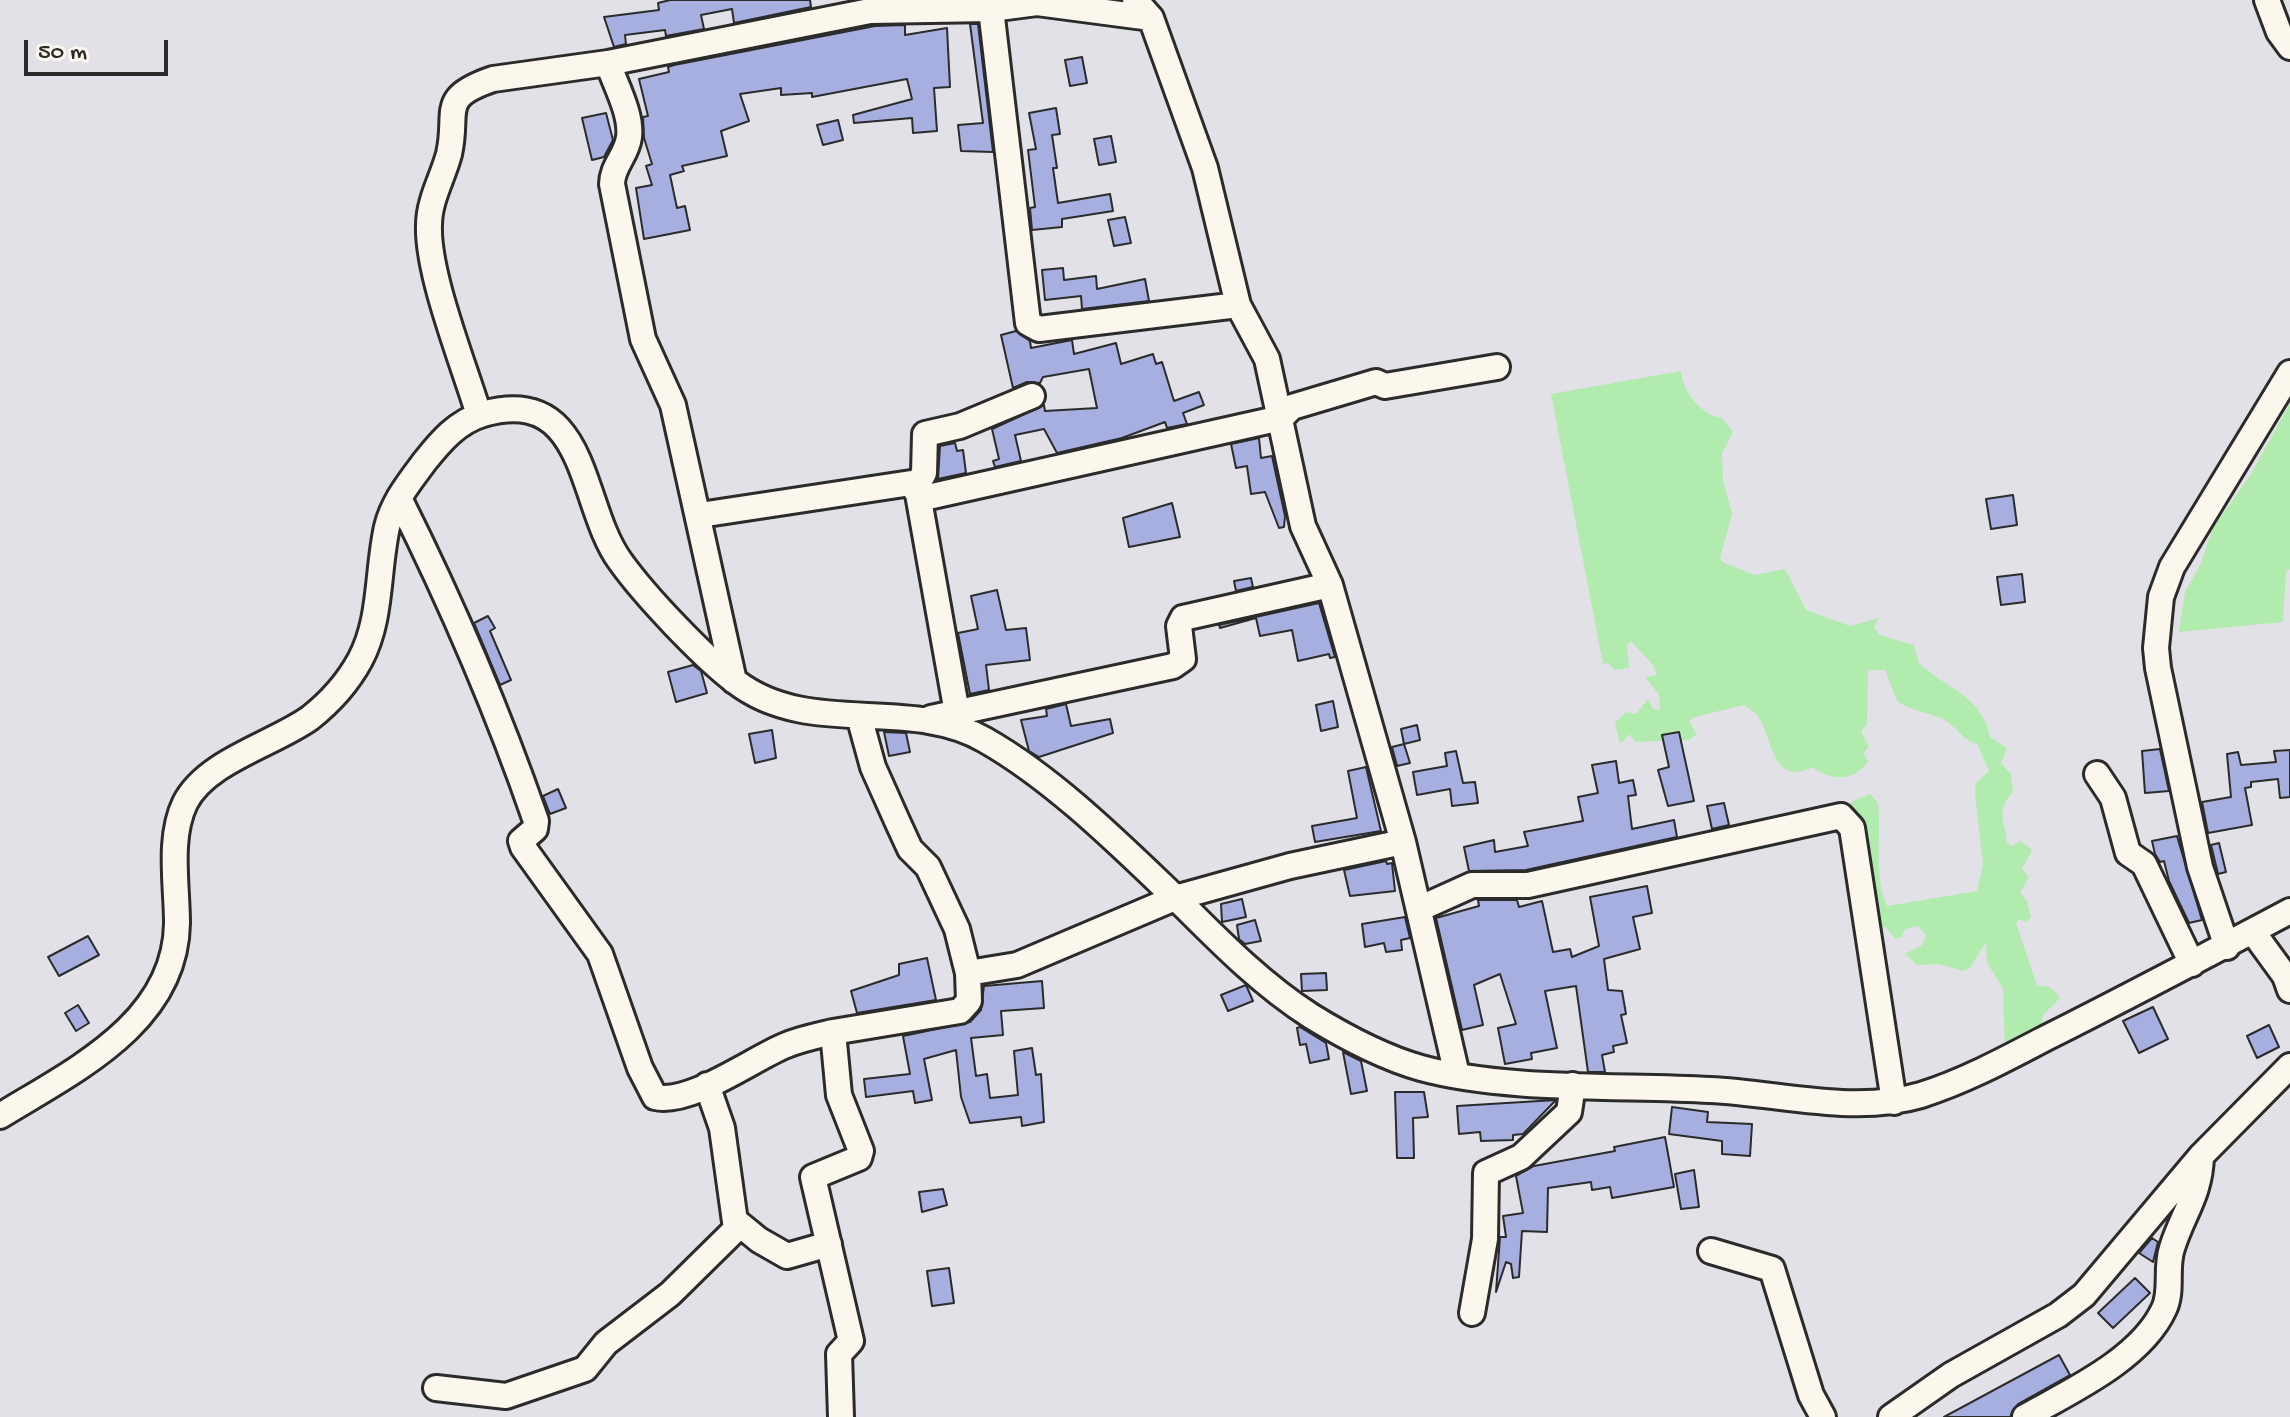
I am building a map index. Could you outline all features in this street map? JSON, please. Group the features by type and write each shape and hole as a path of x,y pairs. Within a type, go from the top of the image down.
{"street":[{"path":"2267,0 2279,32 2290,47"},
{"path":"479,415 433,265 428,227 430,211 450,151 451,109 460,95 493,79 608,63 870,11 991,9 1037,3 1143,9 1205,168 1238,305 1267,359 1303,526 1330,585 1403,842 1421,908 1457,1075"},
{"path":"991,9 1028,323 1039,329 1238,305"},
{"path":"608,63 629,129 627,146 612,175 612,184 640,323 646,349 669,393 700,515 734,681"},
{"path":"700,515 904,482 918,493 1281,418 1292,407 1376,382 1385,386 1497,367"},
{"path":"2227,947 2190,826 2158,668 2158,623 2161,597 2172,567 2290,373"},
{"path":"957,713 918,493 924,473 925,434 960,426 1032,396"},
{"path":"0,1116 114,1042 132,1027 155,996 176,940 177,825 185,804 199,783 312,716 355,669 371,632 387,527 399,498 442,441 459,425 479,415 517,410 533,413 563,432 581,459 596,517 620,562 643,590 734,681 786,707 917,721 967,731 1016,760 1079,810 1232,953 1312,1016 1376,1052 1420,1067 1457,1075 1573,1085 1742,1091 1860,1104 1894,1102 1958,1082 2227,947 2290,911"},
{"path":"399,498 429,559 517,766 536,821 535,829 521,841 523,847 600,954 640,1068 655,1097 666,1100 707,1085 782,1047 833,1032 960,1011 968,1005 968,973 957,929 928,867 910,849 882,789 859,716"},
{"path":"917,721 1173,666 1183,659 1179,626 1183,618 1330,585"},
{"path":"2097,774 2113,798 2128,853 2144,864 2192,964"},
{"path":"1421,908 1472,885 1528,885 1841,816 1852,828 1894,1102"},
{"path":"968,973 1017,965 1175,898 1290,866 1403,842"},
{"path":"2253,932 2285,976 2290,990"},
{"path":"833,1032 839,1095 861,1151 859,1158 813,1177 851,1341 839,1354 841,1417"},
{"path":"1891,1417 1951,1375 2058,1315 2084,1295 2201,1156 2290,1066"},
{"path":"436,1388 496,1396 514,1395 585,1369 602,1349 670,1294 736,1229 722,1128 707,1085"},
{"path":"1472,1313 1485,1239 1486,1173 1521,1157 1569,1112 1573,1085"},
{"path":"2025,1417 2110,1367 2153,1327 2169,1293 2167,1268 2172,1248 2200,1182 2201,1156"},
{"path":"737,1222 759,1240 787,1256 829,1244"},
{"path":"1711,1251 1772,1269 1811,1395 1823,1417"}],"green space":[{"path":"1681,371 1685,387 1694,401 1707,412 1722,418 1733,432 1722,453 1723,480 1732,514 1720,558 1722,562 1754,575 1785,569 1806,610 1850,626 1879,618 1874,627 1879,635 1914,645 1919,663 1971,702 1986,723 1990,737 2007,748 2001,763 2011,774 2013,792 2004,804 2002,816 2007,843 2012,846 2021,841 2032,850 2022,869 2029,877 2020,893 2027,901 2031,917 2026,922 2019,919 2016,923 2037,986 2050,987 2060,998 2043,1015 2041,1033 2005,1054 2003,988 1987,963 1986,942 1970,968 1963,971 1939,964 1917,965 1905,954 1922,945 1926,935 1918,926 1905,929 1902,937 1896,939 1885,927 1877,926 1851,811 1851,802 1870,794 1878,803 1880,881 1887,906 1977,891 1983,864 1976,783 1989,771 1977,744 1946,721 1897,701 1885,670 1868,670 1867,724 1861,731 1869,747 1863,753 1868,761 1849,776 1834,777 1812,767 1799,772 1789,771 1776,758 1758,716 1744,705 1695,717 1689,721 1697,735 1688,740 1635,742 1630,734 1620,744 1615,723 1626,712 1636,714 1648,699 1653,709 1660,710 1659,695 1645,677 1657,675 1653,665 1631,641 1627,645 1629,668 1615,670 1608,663 1603,664 1551,394"},
{"path":"2290,403 2290,569 2286,571 2283,622 2179,632 2185,592 2200,565 2213,528 2251,474"}],"building":[{"path":"670,0 810,0 811,7 734,23 732,9 701,15 704,29 666,36 665,30 625,35 626,44 614,47 604,17 659,10 658,3"},
{"path":"970,24 978,24 993,152 961,151 958,125 983,123"},
{"path":"905,25 905,35 947,28 950,87 934,88 937,131 913,133 912,118 854,123 853,115 912,99 907,79 812,97 812,93 781,95 781,88 740,94 749,121 721,131 727,156 682,166 684,171 670,175 677,208 685,206 690,230 644,239 636,188 652,185 646,166 652,164 644,138 643,117 648,116 639,79 669,72 668,67 674,65 875,26"},
{"path":"1082,57 1087,83 1070,86 1065,60"},
{"path":"1056,108 1060,134 1052,135 1058,203 1110,194 1113,211 1062,219 1062,227 1032,230 1030,208 1035,207 1028,150 1036,149 1029,113"},
{"path":"606,113 613,140 604,157 592,160 582,118"},
{"path":"838,120 843,140 823,145 817,125"},
{"path":"1111,136 1116,162 1099,165 1094,139"},
{"path":"1125,217 1131,243 1114,246 1108,220"},
{"path":"1063,268 1064,280 1096,276 1097,289 1145,279 1149,301 1082,309 1081,296 1045,300 1042,270"},
{"path":"1016,331 1030,341 1031,348 1072,340 1074,354 1116,343 1121,364 1153,354 1156,364 1162,362 1174,401 1199,392 1204,405 1183,413 1187,424 1167,428 1165,422 1122,438 1057,453 1044,429 1015,435 1021,461 995,467 993,461 999,459 992,429 1044,405 1045,411 1097,408 1089,369 1043,377 1040,383 1027,382 1013,388 1001,335"},
{"path":"1259,438 1261,458 1272,456 1285,516 1284,527 1279,528 1265,492 1251,494 1247,466 1236,468 1231,444"},
{"path":"955,443 957,451 963,450 966,473 938,479 940,446"},
{"path":"2013,495 2017,525 1991,529 1986,499"},
{"path":"1172,503 1180,537 1129,547 1123,518"},
{"path":"2022,574 2025,602 2001,605 1997,577"},
{"path":"1251,578 1253,587 1236,591 1234,581"},
{"path":"997,590 1006,630 1026,628 1030,660 986,665 989,690 970,694 958,633 978,629 971,596"},
{"path":"1319,603 1335,657 1330,658 1329,654 1298,661 1292,630 1260,636 1256,618 1220,628 1219,625"},
{"path":"488,616 495,628 490,631 511,680 500,685 474,623"},
{"path":"693,665 701,671 707,693 676,702 668,672"},
{"path":"1333,701 1338,727 1321,731 1316,705"},
{"path":"1066,704 1071,726 1110,719 1113,733 1039,757 1029,751 1021,720 1047,716 1046,709"},
{"path":"1417,725 1420,740 1404,744 1401,729"},
{"path":"772,730 776,758 755,763 749,734"},
{"path":"884,732 906,733 910,752 889,756"},
{"path":"1679,732 1694,801 1668,806 1658,770 1669,767 1662,735"},
{"path":"1404,744 1410,763 1397,766 1392,747"},
{"path":"2160,749 2169,791 2145,793 2142,751"},
{"path":"2290,750 2290,797 2280,798 2278,779 2251,782 2251,787 2245,788 2252,825 2208,833 2202,802 2231,797 2227,754 2238,752 2241,765 2276,762 2274,751"},
{"path":"1456,751 1463,783 1475,782 1478,803 1452,806 1450,789 1417,795 1413,772 1447,766 1445,753"},
{"path":"1616,761 1619,783 1633,780 1636,795 1628,796 1632,829 1674,820 1677,837 1526,870 1469,871 1464,847 1494,840 1495,852 1528,846 1524,832 1583,821 1578,797 1598,793 1592,765"},
{"path":"1366,767 1381,831 1315,842 1312,826 1357,818 1348,771"},
{"path":"558,789 566,808 550,814 543,796"},
{"path":"1724,803 1729,825 1712,829 1707,806"},
{"path":"2177,836 2202,920 2189,923 2169,881 2164,861 2160,862 2155,854 2152,841"},
{"path":"2219,843 2226,872 2218,874 2211,845"},
{"path":"1386,861 1387,864 1392,863 1395,891 1350,896 1344,870"},
{"path":"1647,886 1652,913 1633,917 1640,949 1604,959 1608,990 1622,991 1626,1014 1621,1015 1627,1043 1613,1046 1614,1052 1602,1055 1605,1072 1588,1072 1576,986 1545,991 1557,1048 1531,1053 1532,1059 1505,1064 1498,1028 1516,1024 1500,974 1474,985 1483,1025 1462,1030 1436,918 1479,906 1478,900 1517,900 1519,907 1542,901 1553,952 1570,949 1572,957 1599,946 1590,897"},
{"path":"1242,899 1246,917 1222,922 1221,904"},
{"path":"1405,917 1410,938 1401,940 1402,950 1386,952 1384,943 1365,947 1362,924"},
{"path":"1255,920 1261,941 1245,944 1239,939 1237,925"},
{"path":"88,936 99,955 59,976 48,957"},
{"path":"927,958 936,1000 857,1013 851,991 899,975 899,964"},
{"path":"1326,973 1327,990 1302,991 1301,974"},
{"path":"1042,981 1044,1008 1001,1011 1003,1035 971,1038 976,1076 987,1074 990,1098 1018,1095 1014,1051 1032,1048 1036,1075 1041,1074 1044,1122 1022,1126 1021,1117 970,1123 961,1097 956,1050 924,1059 932,1100 915,1103 913,1091 866,1097 864,1079 910,1074 903,1036 970,1022 981,1010 984,986"},
{"path":"1246,985 1253,1001 1228,1011 1221,995"},
{"path":"78,1005 89,1023 76,1031 65,1013"},
{"path":"2153,1007 2168,1039 2139,1053 2123,1021"},
{"path":"2269,1025 2279,1047 2257,1058 2247,1036"},
{"path":"1297,1028 1326,1043 1329,1059 1310,1063 1306,1044 1300,1045"},
{"path":"1343,1052 1361,1061 1367,1091 1351,1094"},
{"path":"1395,1092 1424,1092 1428,1117 1413,1118 1414,1158 1397,1158"},
{"path":"1556,1100 1523,1134 1513,1135 1513,1140 1481,1141 1480,1132 1459,1134 1457,1106"},
{"path":"1672,1107 1708,1112 1707,1122 1752,1124 1750,1156 1722,1154 1722,1141 1669,1134"},
{"path":"1665,1137 1674,1187 1612,1198 1610,1187 1592,1190 1591,1182 1548,1188 1547,1232 1522,1231 1519,1277 1513,1278 1511,1264 1506,1262 1496,1292 1500,1237 1506,1237 1503,1216 1523,1213 1516,1176 1534,1166 1615,1151 1614,1147"},
{"path":"1694,1170 1699,1207 1681,1209 1675,1174"},
{"path":"943,1189 947,1205 922,1212 919,1192"},
{"path":"2152,1238 2158,1242 2153,1262 2139,1253"},
{"path":"949,1268 954,1303 932,1306 927,1271"},
{"path":"2135,1278 2150,1293 2113,1328 2098,1313"},
{"path":"2059,1355 2070,1375 2018,1404 2010,1417 1944,1417"}]}
